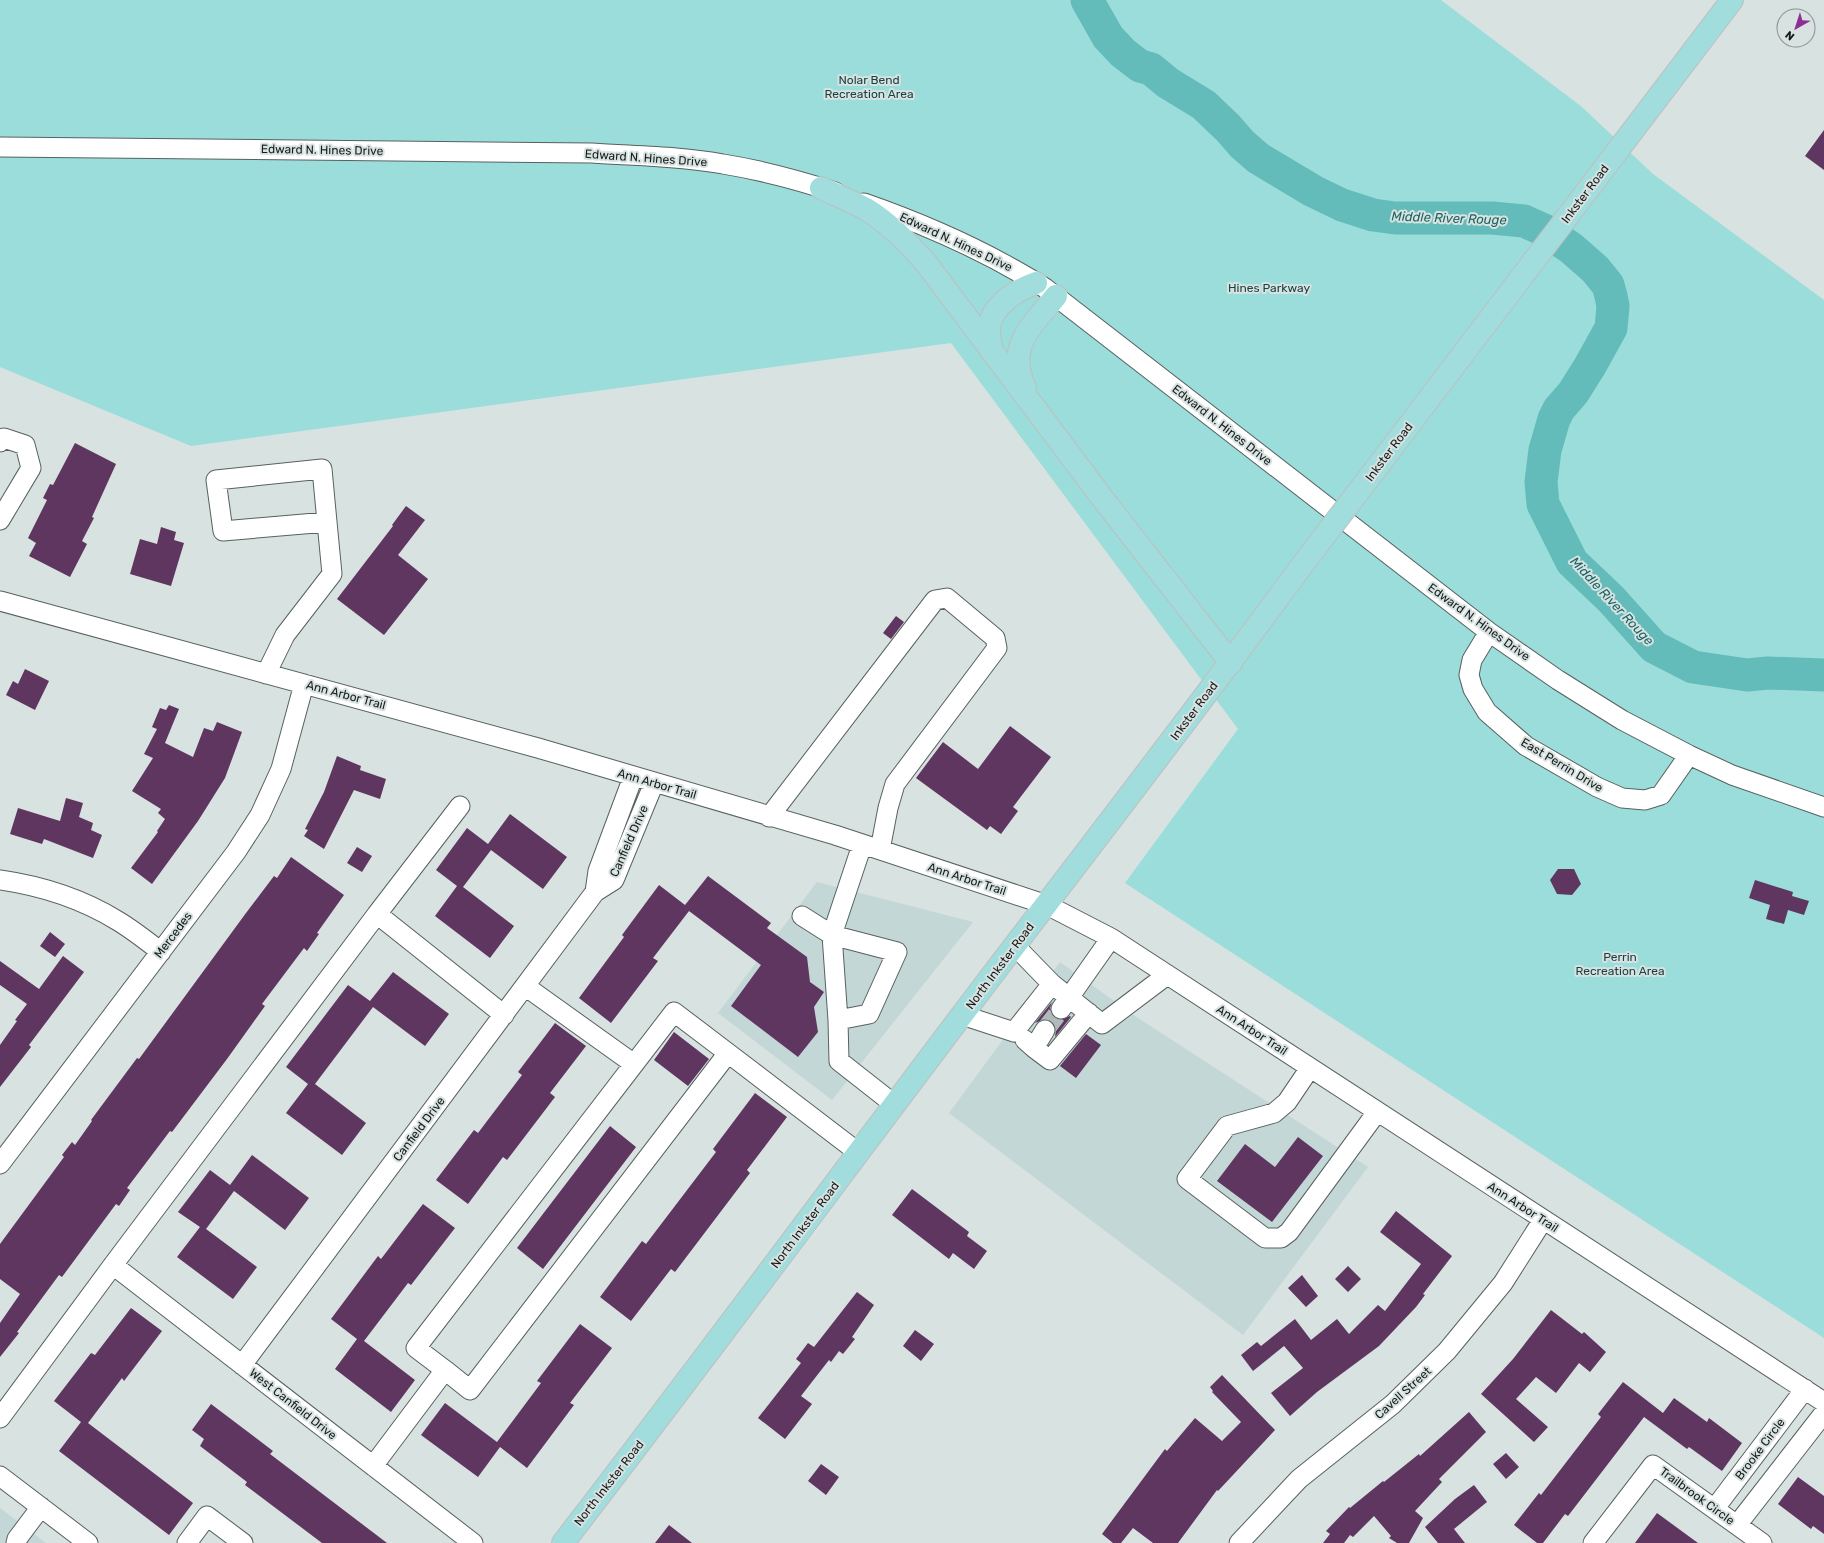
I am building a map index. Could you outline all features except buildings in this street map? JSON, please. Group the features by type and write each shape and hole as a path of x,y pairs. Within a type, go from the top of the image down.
{"main road":[{"name":"Inkster Road","path":"1047,905 1231,663 1306,560 1732,0"},
{"path":"821,188 866,210 884,222 906,241 926,263 1106,503 1231,663"},
{"path":"992,352 989,326 996,313 1009,296 1020,289 1036,283"},
{"path":"1032,404 1017,367 1018,350 1024,336 1056,296"},
{"name":"North Inkster Road","path":"562,1543 691,1377 962,1015 1047,905"}],"street":[{"name":"Edward N. Hines Drive","path":"0,147 592,153 666,158 722,163 769,174 821,188 893,213 957,240 999,261 1056,296 1489,632 1558,680 1622,720 1689,755 1732,775 1824,807"},
{"path":"0,442 4,438 26,445 31,468 0,520"},
{"path":"266,674 285,635 332,574 322,469 216,480 223,531 327,522"},
{"path":"769,817 935,600 947,598 995,638 997,648 895,784 888,808 880,850"},
{"name":"Ann Arbor Trail","path":"0,600 538,748 880,850 1047,905 1111,938 1824,1402"},
{"name":"East Perrin Drive","path":"1489,632 1472,660 1469,674 1473,689 1487,712 1526,746 1597,787 1622,798 1644,800 1661,795 1689,755"},
{"name":"Mercedes","path":"0,1164 236,852 260,815 281,768 304,684"},
{"name":"Canfield Drive","path":"595,892 598,871 633,777"},
{"name":"Canfield Drive","path":"242,1365 595,892 614,880 654,783"},
{"path":"0,1418 376,914 460,806"},
{"path":"862,845 832,935 838,1020 839,1061 895,1105"},
{"path":"0,880 35,887 79,901 120,922 161,952"},
{"path":"376,914 504,1015"},
{"path":"802,916 832,935 898,952 869,1014 838,1020"},
{"path":"1065,1003 1111,938"},
{"path":"1015,946 1052,984 1065,1003 1088,1013 1102,1024 1167,975"},
{"path":"1014,1032 1052,984"},
{"path":"525,986 634,1064"},
{"path":"728,1053 470,1390 416,1348 674,1012 728,1053 859,1153"},
{"path":"962,1015 1014,1032 1050,1060 1088,1013"},
{"path":"1034,1048 1045,1030"},
{"path":"1310,1068 1287,1102 1274,1113 1227,1126 1187,1179 1264,1238 1281,1238 1289,1232 1378,1112"},
{"name":"Cavell Street","path":"1239,1543 1299,1479 1393,1404 1447,1351 1472,1323 1502,1283 1543,1220"},
{"name":"West Canfield Drive","path":"113,1265 473,1543"},
{"path":"373,1466 445,1370"},
{"name":"Brooke Circle","path":"1715,1508 1804,1389"},
{"path":"1738,1525 1824,1412"},
{"name":"Trailbrook Circle","path":"1594,1543 1653,1464 1762,1543"},
{"path":"0,1476 88,1543"},
{"path":"16,1543 17,1539 41,1507"},
{"path":"187,1543 208,1516 243,1543"}],"shaded area":[{"path":"817,882 973,922 832,1100 718,1013"},
{"path":"1060,962 1135,1016 1368,1167 1243,1335 949,1113"},
{"path":"0,1508 46,1543 0,1543"}],"green space":[{"name":"Hines Parkway","path":"0,0 1441,0 1582,107 1653,174 1824,300 1824,1338 1125,883 1238,729 951,343 191,446 0,367"}],"waterway":[{"name":"Middle River Rouge","path":"1087,0 1108,37 1123,53 1140,66 1151,69 1168,83 1204,105 1242,144 1258,158 1313,191 1342,205 1373,215 1395,218 1492,218 1524,221 1544,230 1571,248 1595,269 1608,285 1611,296 1613,306 1611,328 1590,366 1573,393 1559,409 1554,419 1545,450 1541,482 1543,504 1572,562 1611,599 1654,647 1693,667 1747,675 1768,673 1824,675"}],"tunnel":[{"path":"1045,1030 1061,1009"}],"park label":[{"name":"Nolar Bend Recreation Area","path":"869,87"},
{"name":"Perrin Recreation Area","path":"1620,964"}]}
